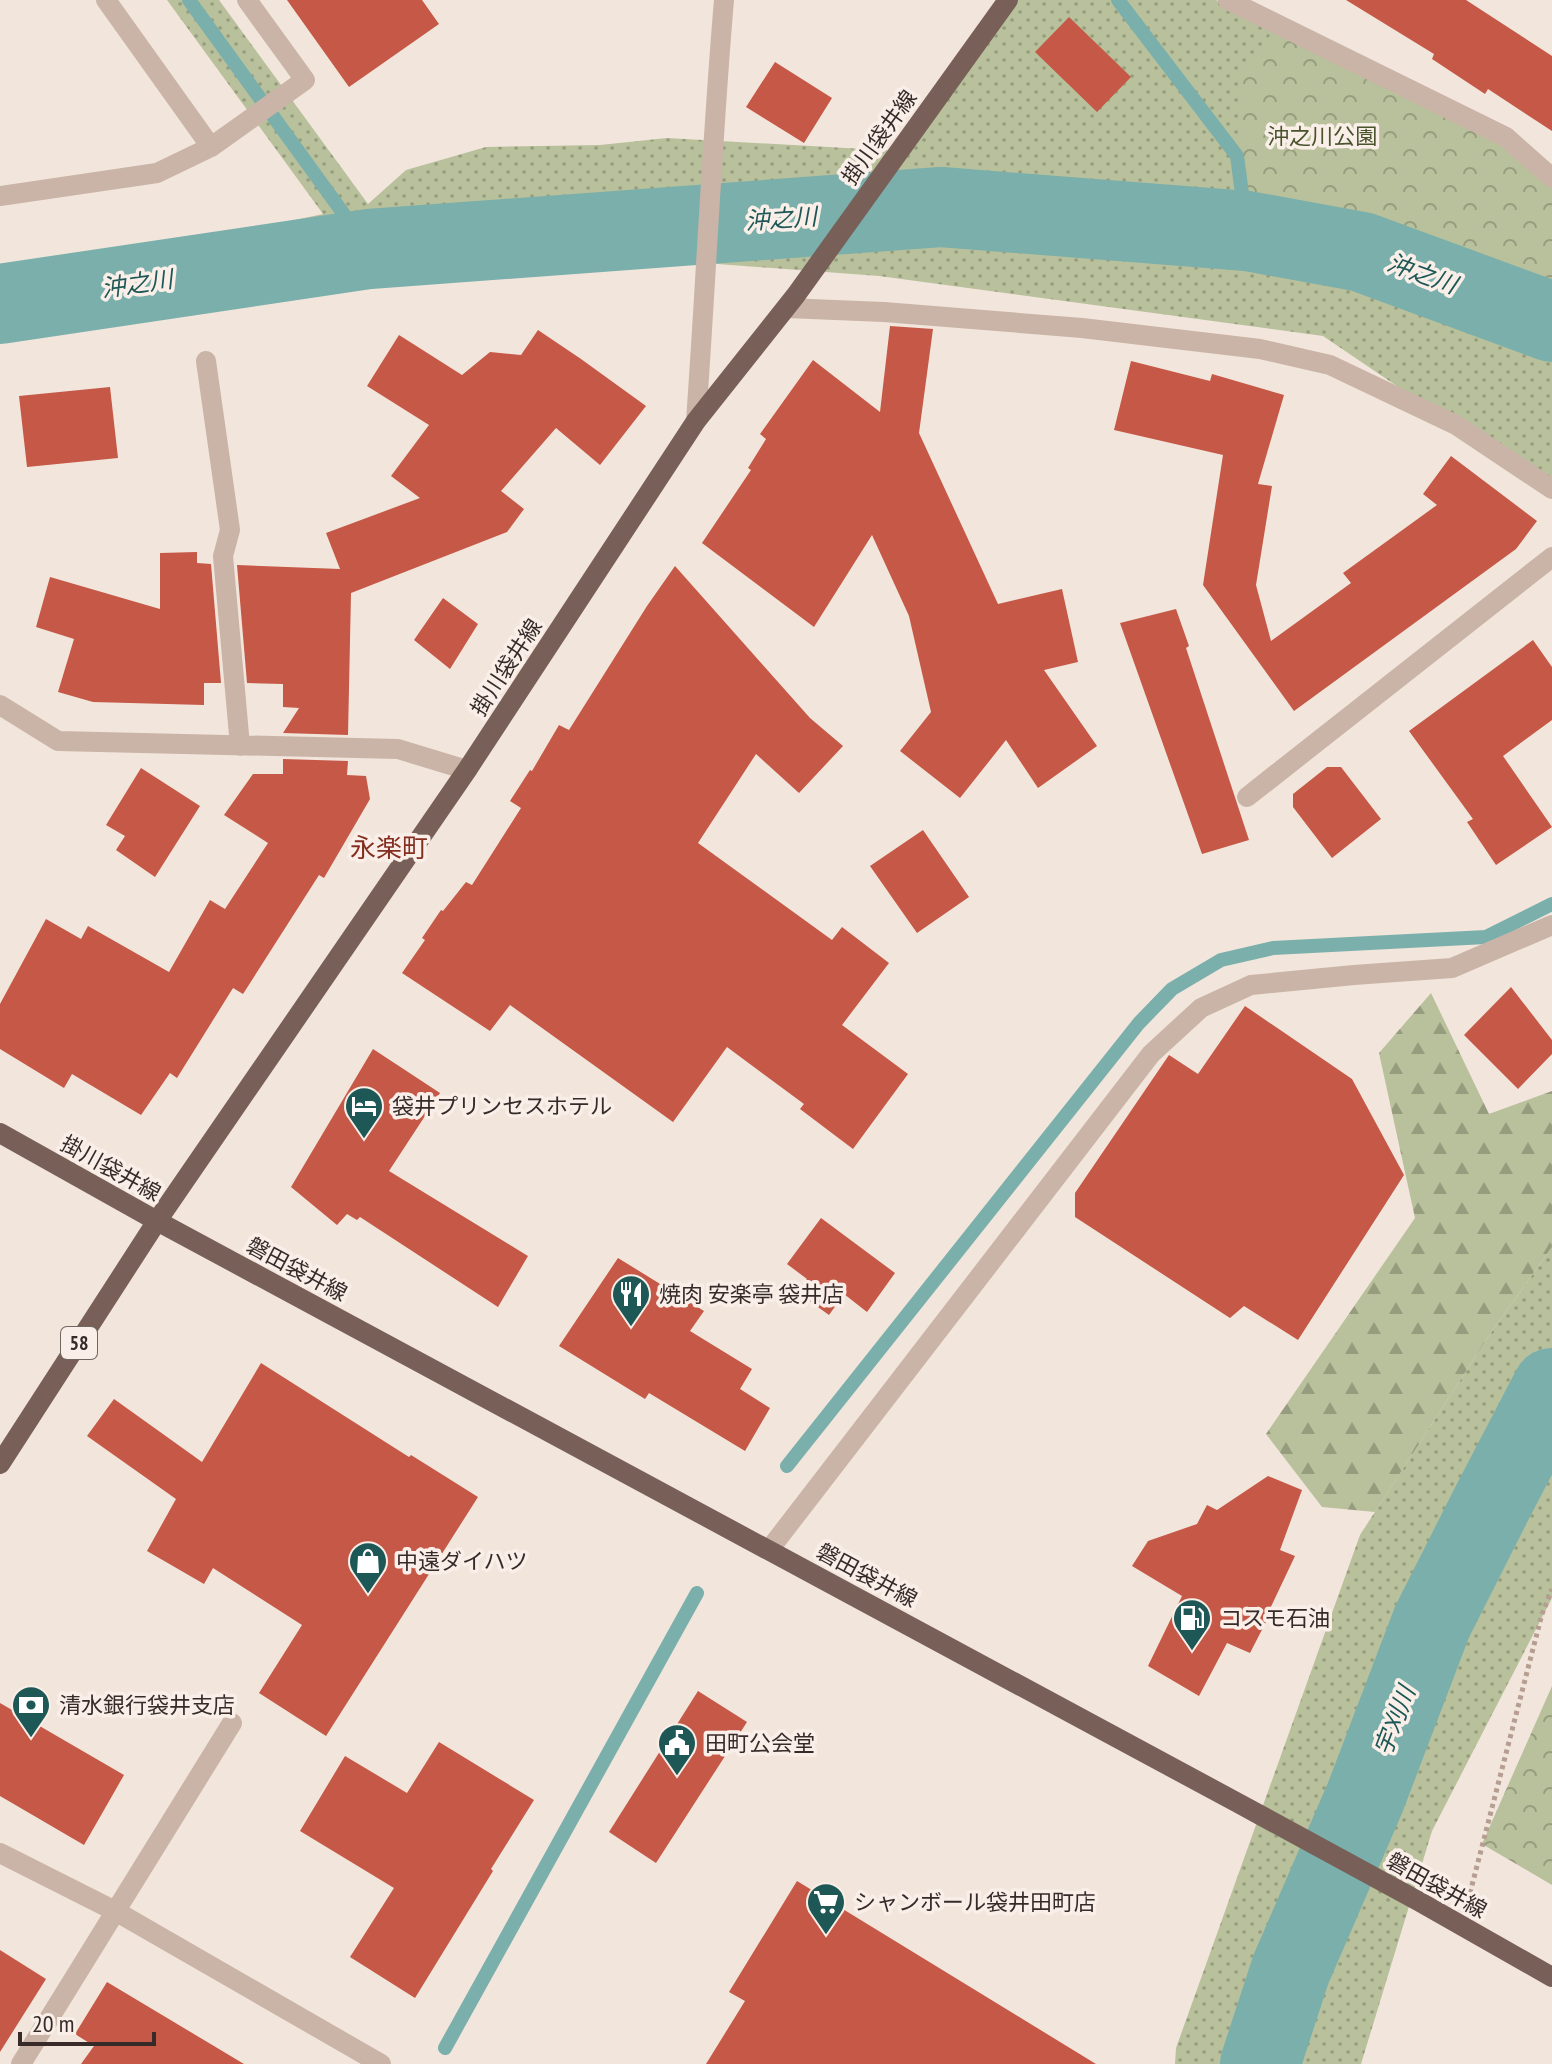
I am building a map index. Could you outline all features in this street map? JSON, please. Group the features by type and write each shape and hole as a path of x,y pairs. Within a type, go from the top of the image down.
{"main road":[{"name":"掛川袋井線","path":"0,1133 157,1221 467,770 696,421 791,301 1008,0"},
{"name":"58","path":"0,1464 157,1221"},
{"name":"磐田袋井線","path":"157,1221 1238,1803 1552,1977"}],"street":[{"path":"106,0 211,147"},
{"path":"0,196 157,173 211,147 298,85 247,0"},
{"path":"696,421 713,125 724,0"},
{"path":"1228,0 1506,137 1552,178"},
{"path":"791,301 1082,328 1260,349 1330,365 1456,425 1552,489"},
{"path":"206,361 230,530 223,556 240,746"},
{"path":"1247,797 1552,557"},
{"path":"0,705 58,741 398,749 467,770"},
{"path":"769,1550 1151,1054 1201,1008 1251,985 1452,968 1552,925"},
{"path":"21,2064 232,1723"},
{"path":"0,1853 117,1912 381,2064"}],"path":[{"path":"1461,1926 1542,1614 1552,1589"}],"green space":[{"path":"167,0 219,0 368,204 406,170 486,147 600,145 667,138 899,151 1008,0 1216,0 1353,62 1552,193 1552,491 1323,336 879,276 585,254 224,292 0,327 0,265 323,214"},
{"name":"沖之川公園","path":"1277,27 1506,137 1552,180 1552,296 1242,193 1240,72"},
{"path":"1431,993 1489,1114 1552,1091 1552,1247 1492,1331 1375,1512 1322,1507 1266,1434 1415,1218 1379,1053"},
{"path":"1552,1247 1552,1598 1432,1831 1361,2064 1175,2064 1176,2048 1360,1535 1492,1331"},
{"path":"1552,1686 1552,1885 1482,1844"}],"building":[{"path":"287,0 422,0 439,24 349,87"},
{"path":"1346,0 1466,0 1552,56 1552,131 1488,89 1485,94 1432,59 1434,54"},
{"path":"1069,17 1131,77 1097,112 1035,52"},
{"path":"775,62 832,98 804,143 746,107"},
{"path":"890,326 933,329 919,433 998,604 1062,589 1078,662 1044,670 1097,746 1038,788 1006,740 960,798 900,751 931,712 909,616 872,535 814,627 702,543 751,470 748,468 766,439 760,434 813,360 880,412"},
{"path":"538,330 646,406 600,465 556,428 501,491 524,509 507,532 351,593 348,735 283,733 299,708 283,707 283,684 247,683 237,565 340,569 326,533 420,498 391,476 429,425 367,386 399,335 462,375 490,352 521,355"},
{"path":"1131,361 1210,381 1212,374 1284,395 1258,484 1272,486 1256,585 1271,641 1351,583 1343,573 1437,505 1423,494 1451,456 1537,521 1516,549 1294,711 1203,585 1223,455 1114,430"},
{"path":"110,387 118,458 27,467 19,396"},
{"path":"197,552 197,563 211,564 221,683 204,683 204,705 93,702 58,692 74,639 36,627 50,577 160,609 160,553"},
{"path":"675,566 810,718 843,746 799,793 756,754 698,843 832,940 842,927 889,963 842,1025 908,1074 853,1149 800,1109 804,1104 727,1047 673,1122 510,1005 490,1031 402,973 441,910 466,882 472,885 521,808 510,801 559,725 569,730"},
{"path":"443,598 478,624 450,669 414,640"},
{"path":"1176,609 1249,840 1202,854 1120,623"},
{"path":"1533,640 1552,667 1552,720 1503,756 1552,827 1496,865 1467,822 1473,819 1409,731"},
{"path":"283,759 348,761 347,775 366,776 370,799 324,878 319,875 243,994 233,988 177,1078 170,1073 141,1115 72,1074 64,1088 0,1049 0,1004 46,919 81,939 88,926 169,972 210,900 225,909 268,843 224,815 253,774 283,774"},
{"path":"1327,767 1341,767 1381,819 1332,858 1293,807 1293,794"},
{"path":"141,768 200,806 155,877 116,850 125,836 106,825"},
{"path":"923,830 969,897 917,933 870,866"},
{"path":"1511,987 1552,1040 1552,1054 1518,1089 1464,1035"},
{"path":"1245,1006 1352,1079 1404,1175 1298,1340 1244,1306 1230,1318 1075,1217 1075,1193 1169,1055 1198,1074"},
{"path":"373,1049 440,1093 389,1171 528,1256 498,1307 360,1217 357,1220 347,1214 337,1225 291,1187"},
{"path":"821,1218 895,1273 867,1312 844,1294 829,1315 797,1292 807,1279 787,1264"},
{"path":"618,1258 704,1311 690,1331 752,1369 740,1389 770,1408 745,1451 649,1393 645,1399 559,1346"},
{"path":"261,1363 478,1497 326,1736 259,1693 302,1625 213,1568 204,1584 147,1551 176,1499 87,1436 114,1399 202,1462"},
{"path":"1268,1476 1302,1490 1280,1550 1295,1556 1250,1653 1227,1643 1199,1696 1148,1666 1182,1596 1132,1566 1148,1541 1197,1524 1207,1505 1217,1510"},
{"name":"田町公会堂","path":"698,1691 747,1722 656,1863 609,1832"},
{"name":"清水銀行袋井支店","path":"0,1703 124,1775 84,1845 0,1796"},
{"path":"439,1742 534,1800 415,1998 350,1957 394,1888 300,1831 345,1756 407,1793"},
{"name":"シャンボール袋井田町店","path":"797,1881 1096,2064 706,2064 745,2001 729,1992"},
{"path":"0,1950 46,1979 0,2052"},
{"path":"107,1982 244,2064 81,2064 94,2046 75,2034"}],"waterway":[{"path":"189,0 369,249"},
{"path":"1118,0 1237,156 1247,231"},
{"name":"沖之川","path":"0,304 369,249 941,207 1247,231 1362,252 1552,322"},
{"path":"787,1466 1139,1023 1172,989 1221,960 1273,948 1486,937 1552,904"},
{"name":"宇刈川","path":"1260,2064 1291,1969 1365,1798 1432,1622 1552,1388"},
{"path":"445,2048 697,1593"}],"place":[{"name":"袋井プリンセスホテル","path":"364,1140"},
{"name":"焼肉 安楽亭 袋井店","path":"631,1328"},
{"name":"中遠ダイハツ","path":"368,1595"},
{"name":"コスモ石油","path":"1192,1652"},
{"name":"清水銀行袋井支店","path":"31,1739"},
{"name":"田町公会堂","path":"677,1777"},
{"name":"シャンボール袋井田町店","path":"826,1936"}],"district":[{"name":"永楽町","path":"389,848"}]}
